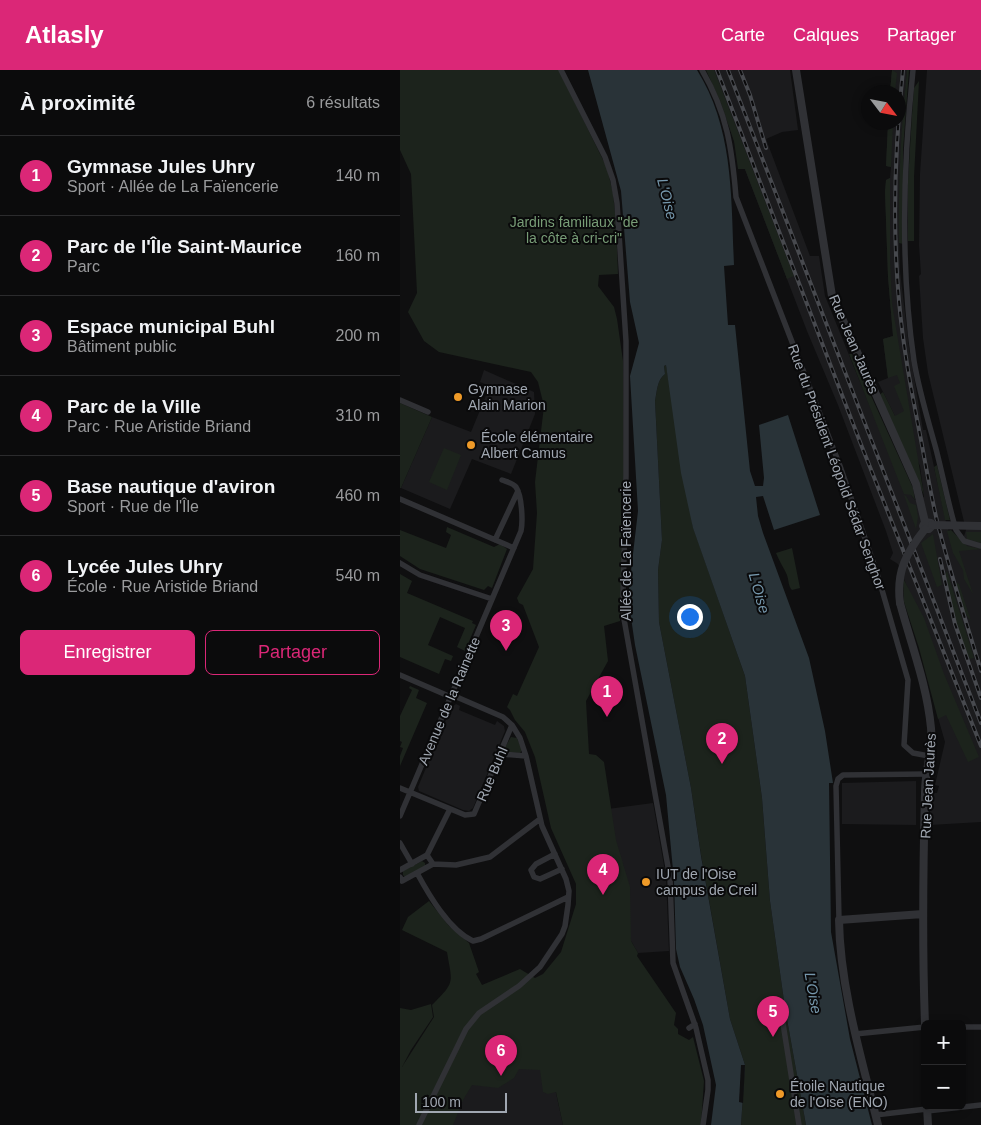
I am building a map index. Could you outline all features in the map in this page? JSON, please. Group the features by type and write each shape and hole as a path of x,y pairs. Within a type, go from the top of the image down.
{"street":[{"name":"Allée de La Faïencerie","path":"562,70 606,157 617,203 626,340 624,619 670,878 673,963 695,1024 709,1084 703,1125"},
{"name":"Rue du Président Léopold Sédar Senghor","path":"702,70 715,96 727,129 732,154 736,197 840,466 878,576 908,680 904,745 913,753 930,756"},
{"name":"Rue Jean Jaurès","path":"796,70 832,296 916,484 927,525 902,566 898,588 900,603 926,698 932,734 926,774 923,914 925,1020"},
{"path":"912,70 905,183 906,283 915,369 922,402 957,531 960,537 967,542 981,546"},
{"path":"400,400 428,412"},
{"path":"495,540 518,491 514,485 502,480"},
{"name":"Avenue de la Rainette","path":"400,816 514,548 522,524 518,491"},
{"path":"400,499 514,548"},
{"path":"927,525 981,526"},
{"path":"400,563 420,575 492,599"},
{"path":"400,675 500,715 512,725 522,742 543,831 562,869 568,886 567,915 564,930 552,951 534,973 519,986 483,1010 466,1028 419,1125"},
{"name":"Rue Buhl","path":"400,788 467,816 475,812 512,725"},
{"path":"500,754 526,756"},
{"path":"878,1125 855,1034 839,946 836,786 841,776 926,774"},
{"path":"400,870 428,855 450,809"},
{"path":"400,877 402,881 433,864 456,865 490,857 540,819"},
{"path":"400,843 412,864"},
{"path":"555,854 536,864 531,870 534,877 540,879 562,869"},
{"path":"428,855 433,864"},
{"path":"417,873 444,915 462,934 473,941 481,940 568,897"},
{"path":"839,920 923,914"},
{"path":"782,1017 799,1125"},
{"path":"689,1028 695,1024"},
{"path":"855,1034 921,1026"},
{"path":"966,1027 981,1027"},
{"path":"966,1106 981,1105"},
{"path":"875,1115 921,1110"},
{"path":"927,1110 928,1125"}],"shaded area":[{"path":"709,70 790,70 798,130 782,132 766,139 810,256 819,256 825,296 900,480 915,500 924,497 920,466 878,382 888,378 883,339 893,336 888,277 885,192 886,180 890,178 891,167 886,166 888,130 903,130 900,172 900,271 909,348 923,430 926,430 946,522 955,552 959,551 966,530 928,373 923,338 919,276 921,274 919,245 920,174 927,70 981,70 981,822 930,825 930,793 937,793 939,786 935,785 945,742 908,589 898,564 890,559 893,553 886,531 734,141"},
{"path":"892,70 907,70 906,85 891,85"},
{"name":"École élémentaire Albert Camus","path":"484,370 534,392 535,414 511,474 472,459 450,509 401,488 432,417 471,432 490,386 480,382"},
{"path":"456,704 460,706 459,710 495,725 497,721 504,726 505,731 473,808 469,811 419,791 418,787 451,708"},
{"path":"916,781 916,825 842,824 842,783"},
{"name":"IUT de l'Oise campus de Creil","path":"653,803 666,877 669,951 638,953 631,941 608,809"},
{"path":"548,1056 563,1125 425,1125 456,1061"}],"green space":[{"name":"Jardins familiaux \"de la côte à cri-cri\"","path":"400,70 559,70 607,168 613,193 618,274 599,275 598,286 614,307 623,361 624,479 621,504 622,566 620,621 604,626 608,661 586,701 589,754 596,755 604,762 616,840 630,887 631,941 638,953 637,956 676,1013 674,1025 678,1029 678,1034 689,1040 693,1037 704,1081 701,1125 563,1125 556,1092 548,1094 543,1092 540,1070 519,1069 514,1078 498,1088 472,1085 463,1100 453,1125 400,1125 400,1008 411,1010 431,1004 433,1017 402,1067 434,1017 432,1005 449,986 451,976 447,952 402,930 408,917 429,901 449,926 469,943 479,972 476,974 482,985 520,969 535,978 543,974 561,952 576,904 576,884 551,828 535,757 525,732 507,707 513,694 517,696 539,647 523,605 519,603 517,598 533,569 537,513 535,482 544,406 538,382 531,372 439,352 424,341 408,312 417,293 411,174 400,150"},
{"path":"706,70 714,70 794,276 787,279 745,169 738,169 734,141 721,103"},
{"path":"892,70 897,73 896,85 891,85"},
{"path":"907,70 909,70 906,110 906,85"},
{"path":"919,81 914,177 914,241 908,241 908,181 912,115 914,88"},
{"path":"888,130 893,130 891,167 886,166"},
{"path":"902,130 904,130 903,244 899,243"},
{"path":"890,178 892,304 924,495 879,395 883,392 895,416 904,411 894,386 900,383 897,375 888,378 883,339 893,336 888,277 885,192 886,180"},
{"path":"849,354 852,354 913,488 915,500 911,495 904,494"},
{"path":"666,365 693,527 745,676 762,798 770,901 785,1008 806,1125 741,1125 745,1065 730,1019 691,788 659,622 658,570 662,540 655,401 660,379 665,374 664,366"},
{"path":"400,403 432,417 401,488 400,488"},
{"path":"444,448 461,455 447,490 429,482"},
{"path":"937,465 950,520 945,520 934,467"},
{"path":"904,495 910,503 916,505 918,517 916,529"},
{"path":"447,527 494,547 500,544 507,549 492,588 488,586 484,590 420,569 400,556 400,530 446,548 451,535 446,532"},
{"path":"951,530 967,546 981,549 959,551 973,594 964,579 963,570 953,553 947,531"},
{"path":"966,532 981,532 981,543 967,539"},
{"path":"933,534 942,585 937,587 921,543"},
{"path":"792,548 800,588 792,590 776,553"},
{"path":"947,571 974,658 969,659 956,623 945,576"},
{"path":"400,574 412,581 407,593 473,621 472,623 476,625 465,651 457,647 465,628 440,617 428,645 453,656 451,661 445,659 439,674 400,657"},
{"path":"903,578 924,618 944,674 979,757 968,762 946,715 938,719 919,648 904,602"},
{"path":"955,582 959,584 971,621 964,612"},
{"path":"410,686 419,690 416,698 427,703 400,766 400,756 403,748 400,747 402,742 400,741 400,716 412,690 409,688"},
{"path":"511,737 517,738 522,750 520,753 507,752 504,749"},
{"path":"422,861 425,863 425,866 405,877 403,875 403,871"}],"water":[{"name":"L'Oise","path":"588,70 697,70 718,116 724,140 731,189 734,265 724,266 728,325 735,325 750,471 755,486 763,486 764,478 759,425 788,415 820,515 774,530 763,496 756,497 758,516 763,533 809,658 825,731 833,783 829,783 831,932 850,1039 872,1125 806,1125 785,1008 770,901 762,798 745,676 693,528 681,473 666,365 664,366 665,374 660,379 655,401 662,540 658,570 659,622 691,788 730,1019 745,1065 741,1125 711,1125 716,1085 703,1025 680,967 676,949 674,881 666,795 635,645 628,597 638,511 630,376 639,343 630,302 621,191"}],"pier":[{"path":"741,1065 745,1065 743,1103 739,1102"}],"railway":[{"path":"717,70 862,447 981,746"},
{"path":"728,70 981,723"},
{"path":"740,70 750,95 766,148"},
{"path":"903,70 896,156 895,214 897,272 903,336 914,405 937,521 981,671"},
{"path":"940,559 955,624 981,698"}],"place":[{"name":"Gymnase Alain Marion","path":"458,397"},
{"name":"École élémentaire Albert Camus","path":"471,445"},
{"name":"Espace municipal Buhl","path":"506,651"},
{"name":"Gymnase Jules Uhry","path":"607,717"},
{"name":"Parc de l'Île Saint-Maurice","path":"722,764"},
{"name":"IUT de l'Oise campus de Creil","path":"646,882"},
{"name":"Parc de la Ville","path":"603,895"},
{"name":"Base nautique d'aviron","path":"773,1037"},
{"name":"Lycée Jules Uhry","path":"501,1076"},
{"name":"Étoile Nautique de l'Oise (ENO)","path":"780,1094"}]}
